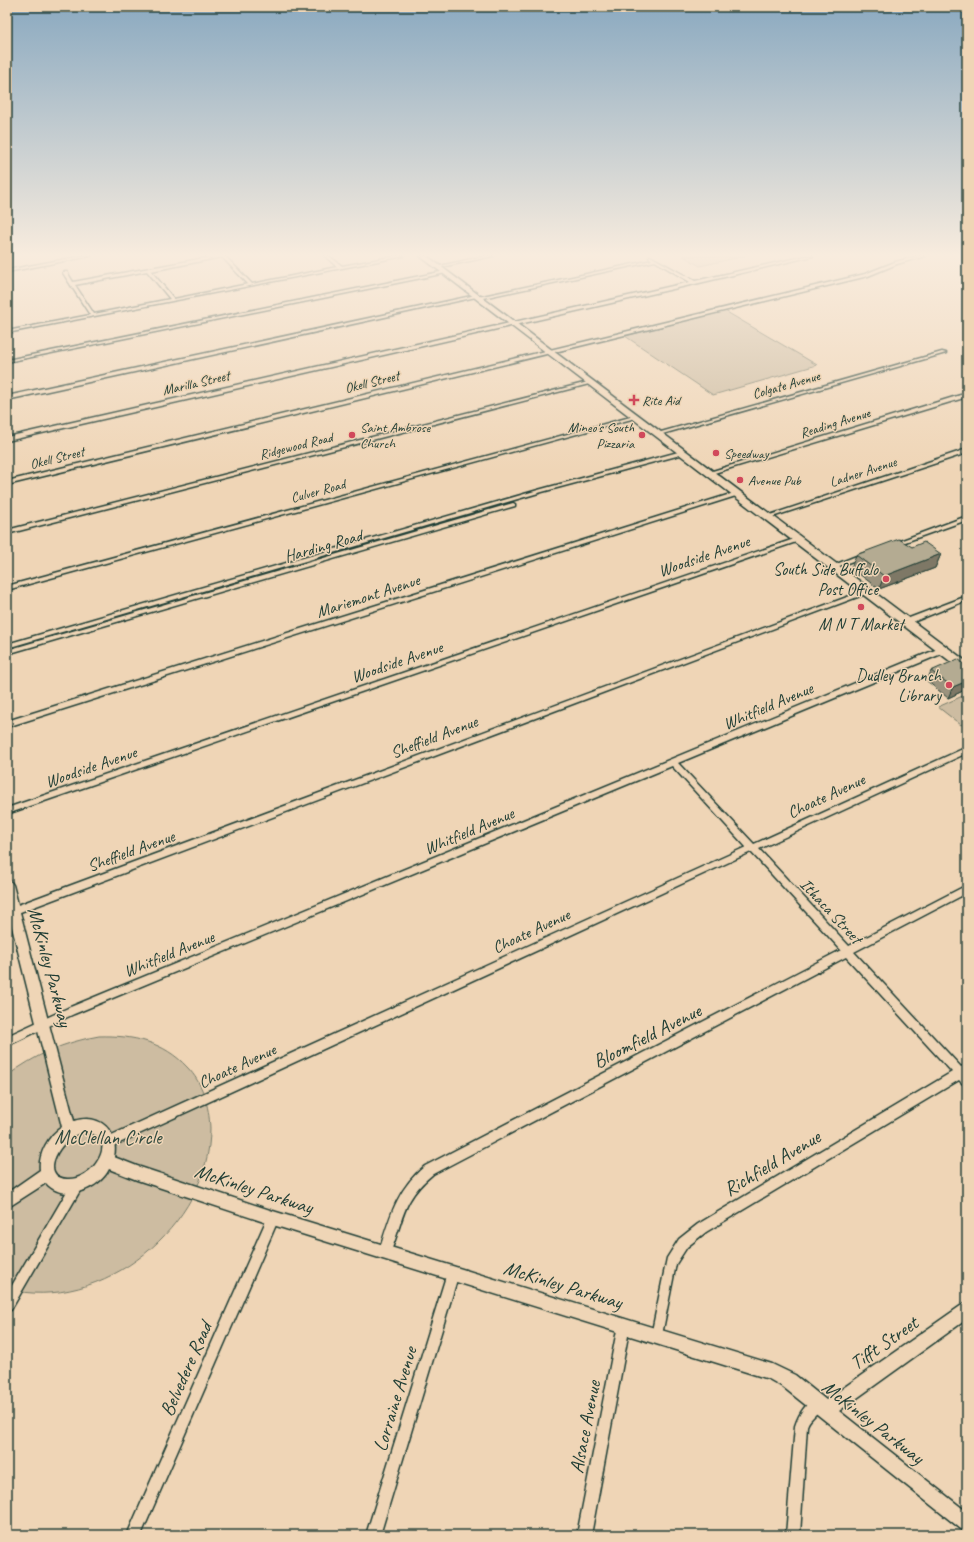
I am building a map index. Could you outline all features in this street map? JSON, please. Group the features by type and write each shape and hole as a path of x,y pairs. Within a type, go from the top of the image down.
{"main road":[{"path":"517,328 967,668"}],"street":[{"path":"7,332 29,328"},
{"path":"7,361 165,328"},
{"path":"7,398 333,328"},
{"name":"Marilla Street","path":"7,439 495,328"},
{"name":"Okell Street","path":"7,483 645,328"},
{"name":"Colgate Avenue","path":"657,434 944,353"},
{"name":"Ridgewood Road","path":"7,528 52,518 589,382"},
{"name":"Reading Avenue","path":"709,473 967,395"},
{"name":"Culver Road","path":"7,583 634,416"},
{"name":"Culver Road","path":"7,588 634,416"},
{"name":"Ladner Avenue","path":"767,517 967,451"},
{"name":"Harding Road","path":"7,646 68,631 471,514 640,468 645,464 682,453"},
{"name":"Mariemont Avenue","path":"7,724 737,494"},
{"name":"Ridgewood Road","path":"7,532 52,518"},
{"path":"883,548 967,518"},
{"name":"Woodside Avenue","path":"7,812 797,540"},
{"path":"832,566 868,554"},
{"name":"Sheffield Avenue","path":"9,913 866,592"},
{"path":"906,622 967,598"},
{"name":"Harding Road","path":"7,652 68,631"},
{"name":"Whitfield Avenue","path":"7,1041 71,1011 943,650"},
{"name":"Choate Avenue","path":"109,1142 967,750"},
{"name":"Ithaca Street","path":"673,762 848,952 965,1074"},
{"name":"McKinley Parkway","path":"7,885 9,913 44,1024 70,1130"},
{"name":"Bloomfield Avenue","path":"385,1252 400,1204 411,1186 418,1178 429,1170 967,889"},
{"name":"Richfield Avenue","path":"657,1336 671,1262 682,1243 702,1228 965,1074"},
{"path":"81,1126 95,1127 103,1132 109,1142 110,1151 107,1161 97,1174 88,1181 69,1186 58,1184 48,1173 46,1161 50,1150 60,1136 70,1130 81,1126"},
{"name":"McKinley Parkway","path":"107,1161 143,1175 273,1218 772,1372 789,1381 967,1523"},
{"path":"7,1201 48,1173"},
{"path":"7,1306 77,1185"},
{"name":"Belvedere Road","path":"134,1535 273,1218"},
{"name":"Lorraine Avenue","path":"373,1535 453,1273"},
{"name":"Tifft Street","path":"821,1407 967,1310"},
{"name":"Alsace Avenue","path":"584,1535 624,1326"},
{"path":"793,1535 801,1426 804,1417 821,1407"}],"green space":[{"path":"657,328 754,328 817,365 713,395 625,336"},
{"path":"967,694 967,722 961,725 938,707"},
{"name":"McClellan Circle","path":"99,1036 136,1039 158,1046 178,1058 193,1073 207,1103 210,1128 205,1164 192,1198 171,1228 144,1254 113,1275 79,1288 43,1293 7,1289 7,1076 50,1050"}],"building":[{"path":"899,539 912,547 924,542 941,554 884,576 856,555"},
{"path":"958,659 967,666 967,681 953,687 931,671"}],"place":[{"name":"Rite Aid","path":"634,400"},
{"name":"Saint Ambrose Church","path":"352,435"},
{"name":"Mineo's South Pizzaria","path":"642,435"},
{"name":"Speedway","path":"716,453"},
{"name":"Avenue Pub","path":"740,480"},
{"name":"South Side Buffalo Post Office","path":"886,579"},
{"name":"M N T Market","path":"861,607"},
{"name":"Dudley Branch Library","path":"949,685"}]}
